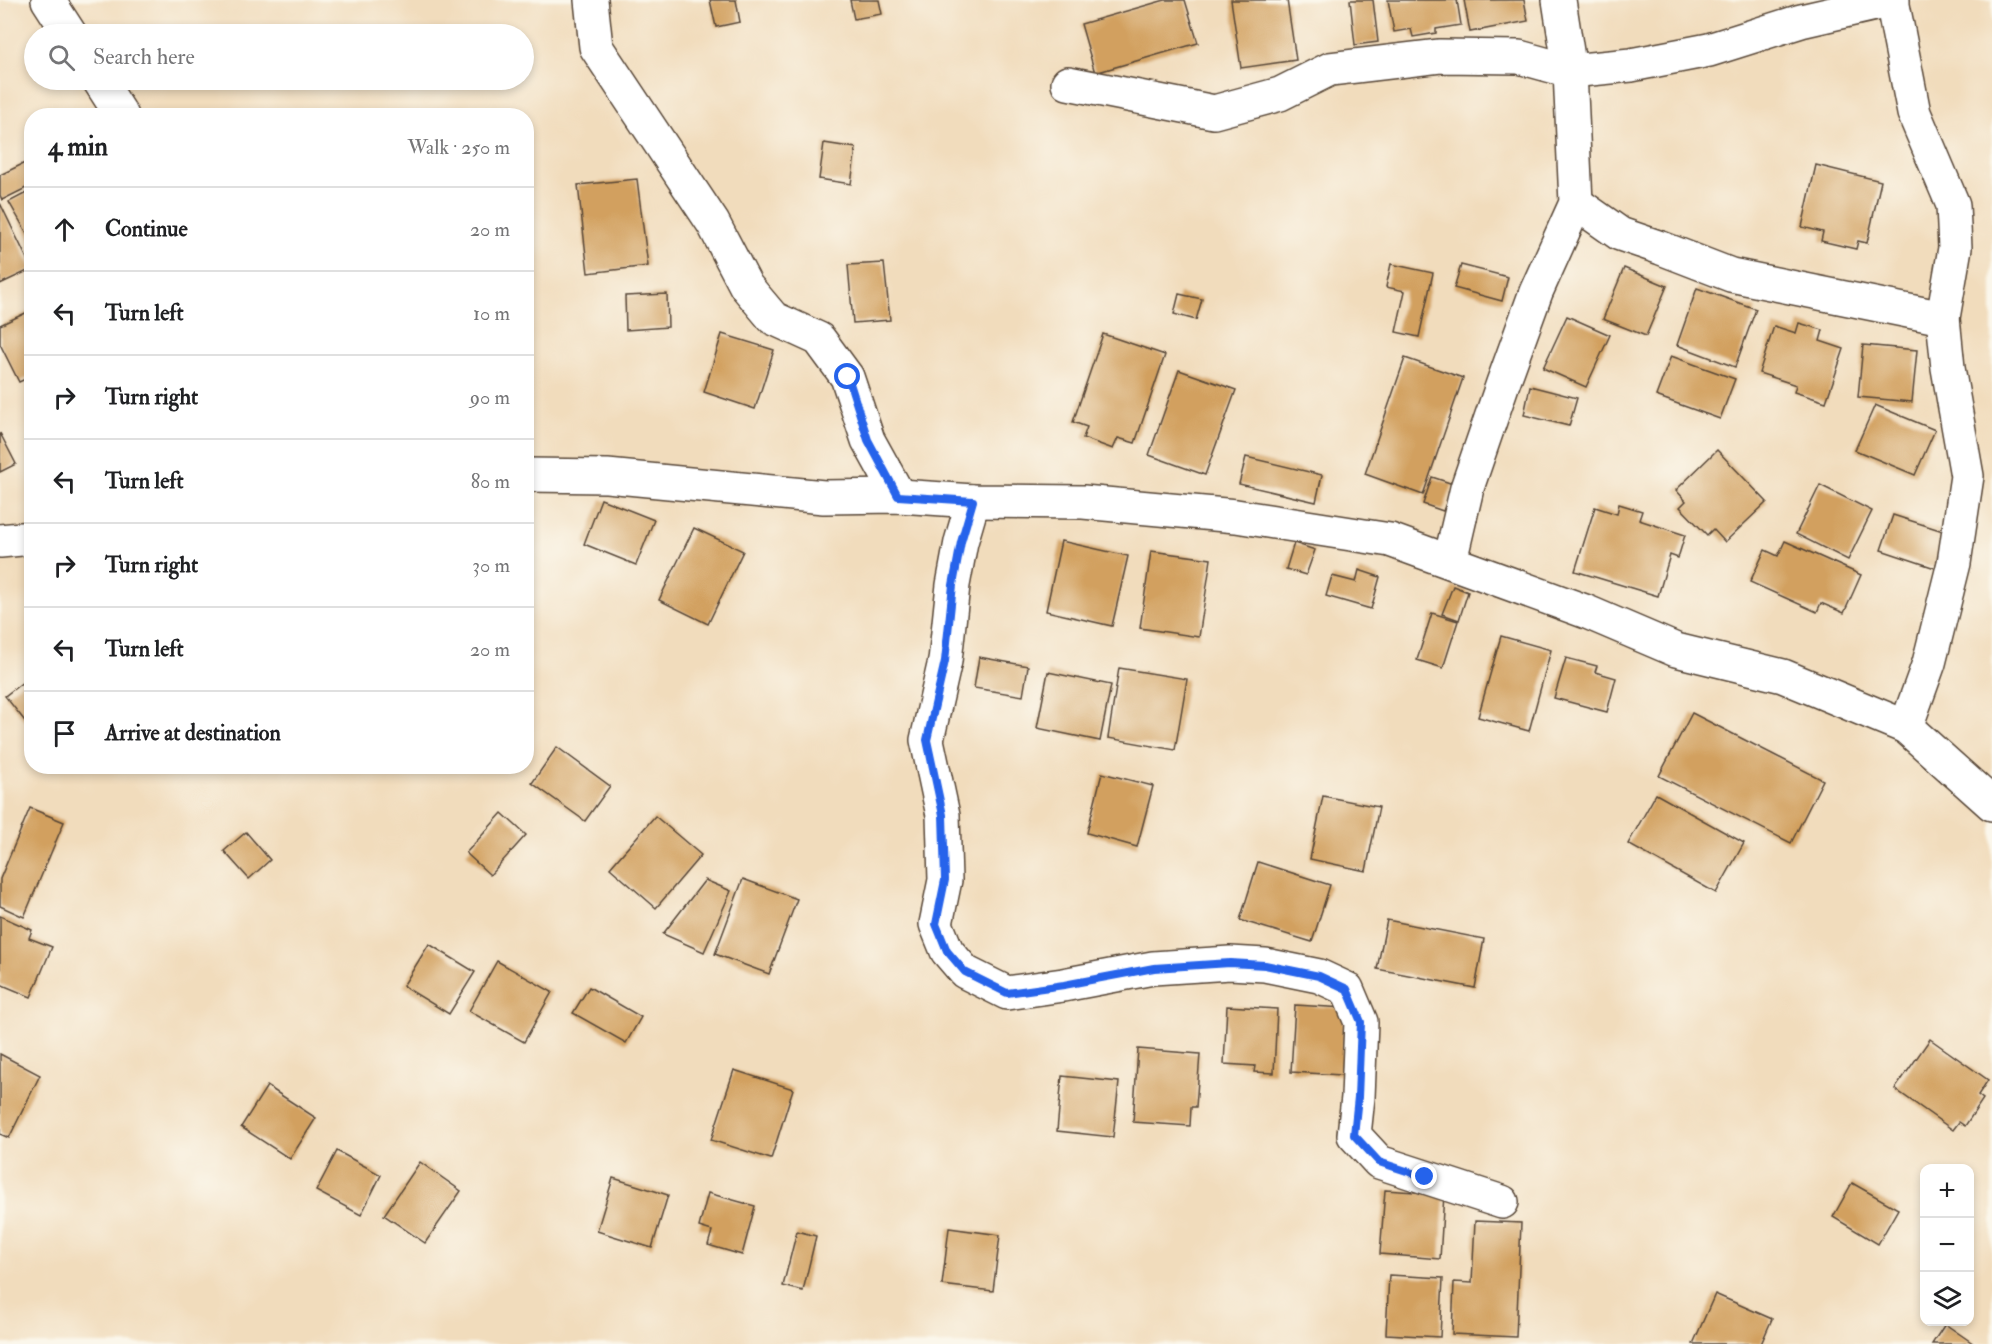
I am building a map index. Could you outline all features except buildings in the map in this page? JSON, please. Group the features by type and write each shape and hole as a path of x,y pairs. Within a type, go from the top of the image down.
{"street":[{"path":"48,0 64,24"},
{"path":"591,0 596,47 713,223 746,286 773,318 819,339 848,377 868,440 898,496"},
{"path":"1450,561 1467,488 1503,383 1536,292 1576,203 1570,71 1559,0"},
{"path":"1068,83 1214,112 1280,94 1330,69 1429,57 1519,57 1570,71 1631,65 1709,50 1801,21 1892,0 1914,113 1953,205 1955,248 1943,318 1948,368 1967,476 1954,563 1929,663 1906,727"},
{"path":"105,90 117,108"},
{"path":"1576,203 1620,234 1731,275 1943,318"},
{"path":"534,475 607,476 824,497 898,496 973,501 1083,502 1236,516 1390,540 1587,612 1676,650 1784,676 1906,727 1992,804"},
{"path":"973,501 961,542 953,585 945,661 927,740 943,815 945,880 936,924 947,951 965,972 1007,993 1154,968 1230,963 1265,965 1319,976 1328,980 1347,989 1361,1022 1354,1135 1379,1162 1502,1202"},
{"path":"0,541 24,539"}],"route":[{"path":"848,377 868,440 898,496 973,501 961,542 953,585 945,661 927,740 943,815 945,880 936,924 947,951 965,972 1007,993 1154,968 1230,963 1265,965 1319,976 1347,989 1361,1022 1354,1135 1365,1144 1379,1162 1425,1177"}]}
